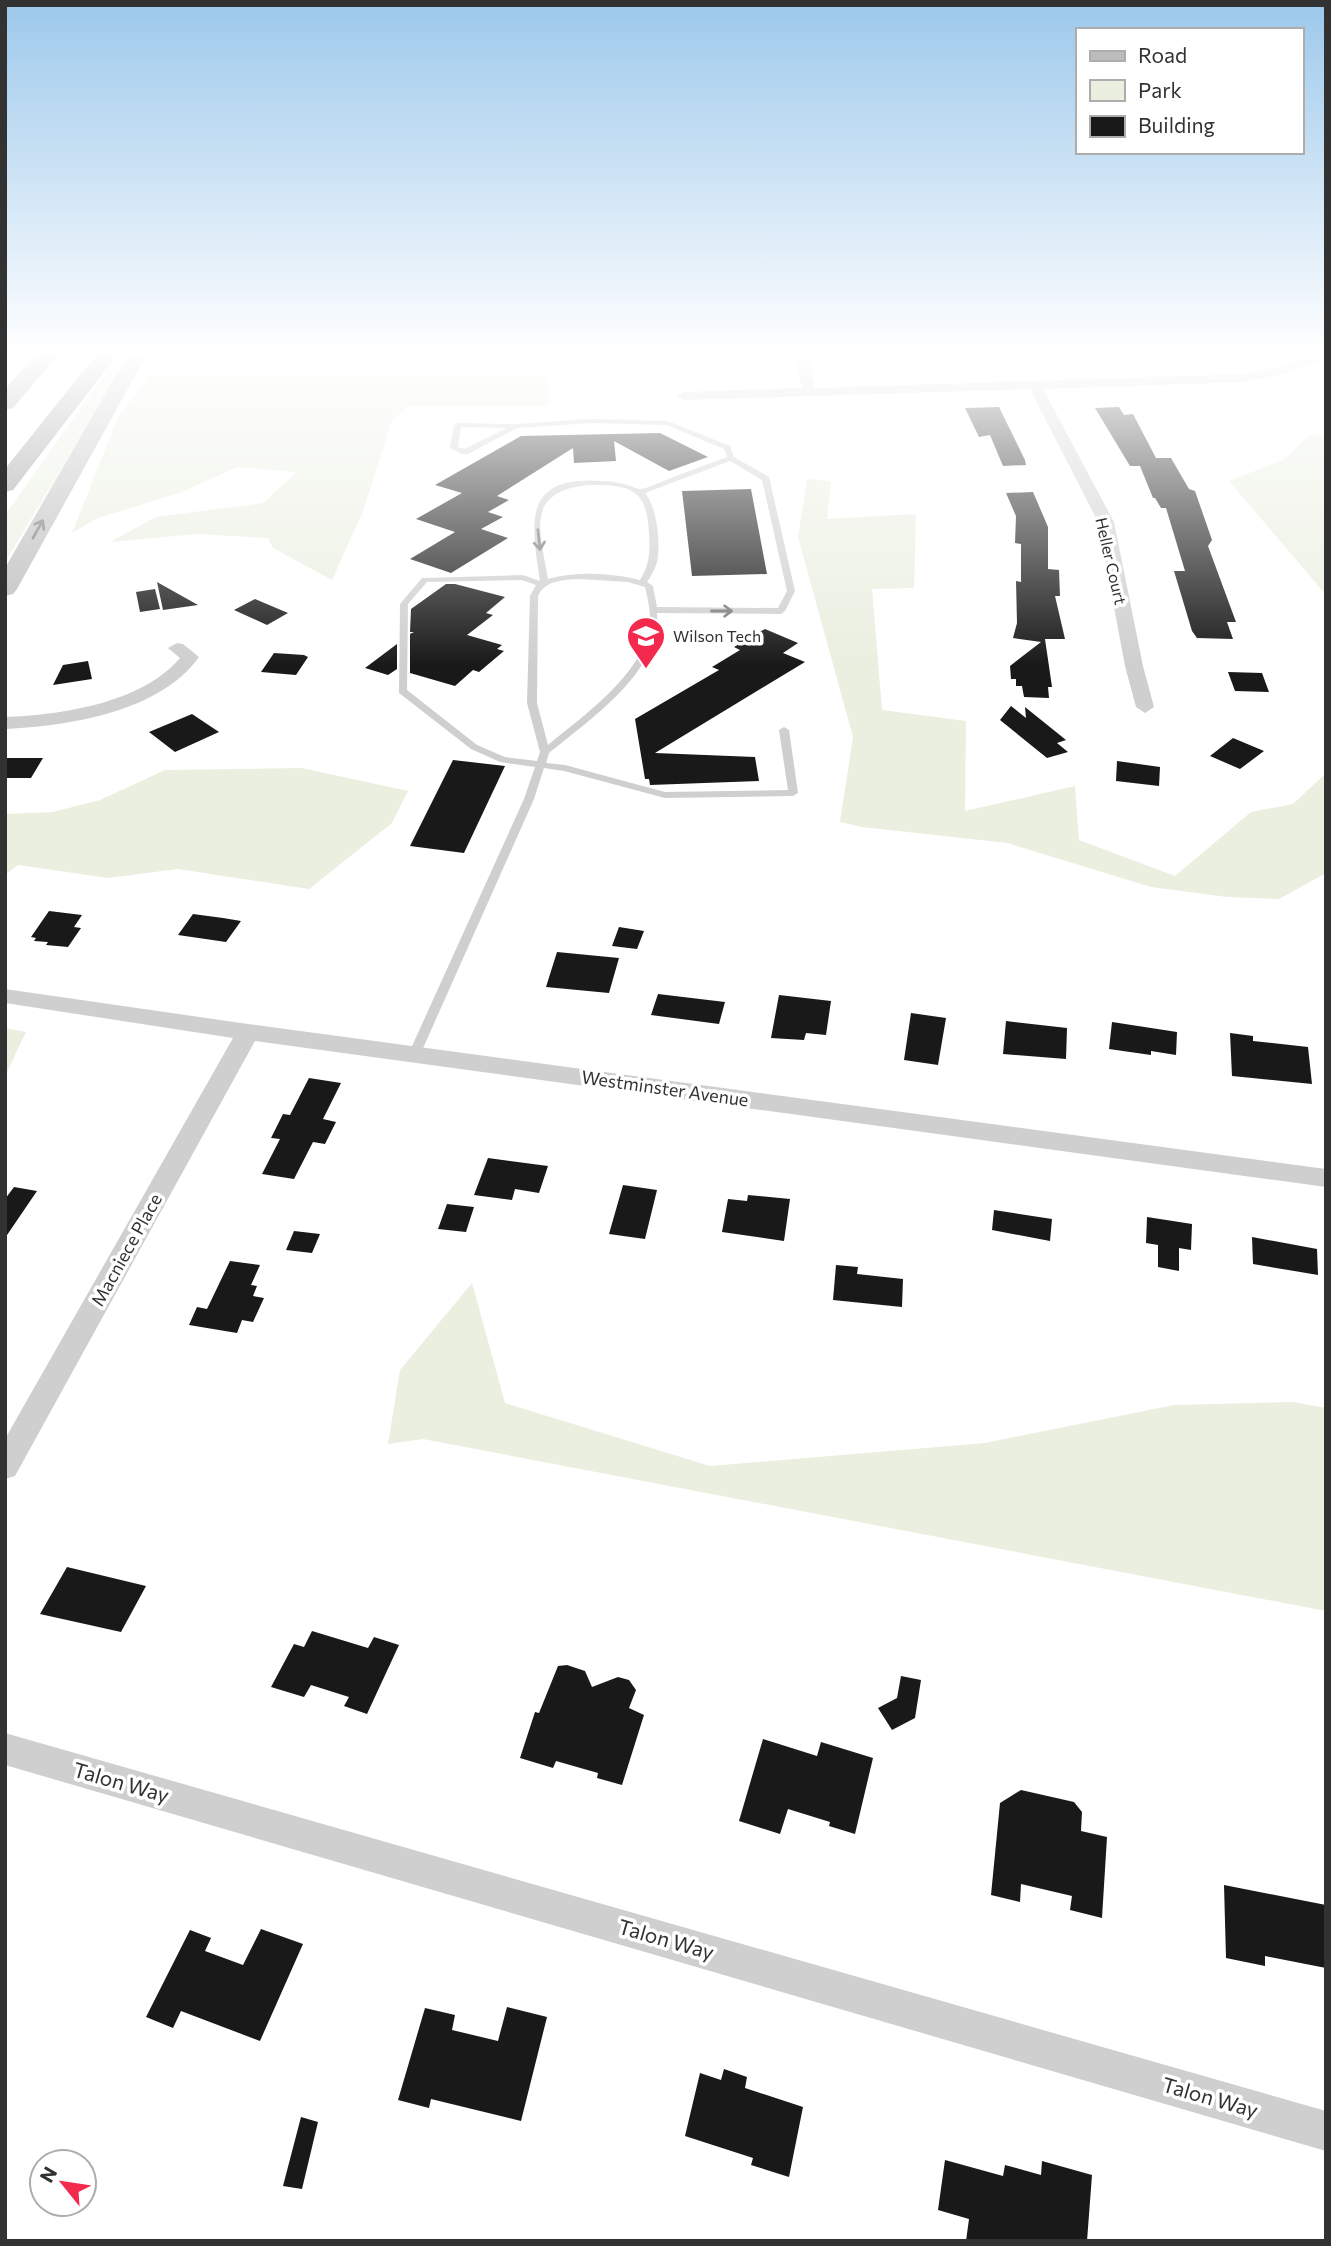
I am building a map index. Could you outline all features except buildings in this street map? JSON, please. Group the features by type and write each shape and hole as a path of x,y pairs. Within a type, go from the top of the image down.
{"highway":[{"path":"5,485 28,455"}],"main road":[{"path":"5,589 81,455"}],"street":[{"name":"Heller Court","path":"1071,455 1106,522 1134,666 1145,707"},
{"path":"5,723 58,720 144,691 183,668 190,657 177,648"},
{"name":"Westminster Avenue","path":"5,996 414,1055 1326,1178"},
{"name":"Macniece Place","path":"5,1467 248,1032"},
{"name":"Talon Way","path":"5,1749 1326,2131"}],"lane":[{"path":"654,610 782,611 791,591 766,480 730,455"},
{"path":"640,492 731,458"},
{"path":"545,752 532,703 534,596 543,583 538,530 542,502 550,493 573,484 620,485 640,492 651,509 654,563 643,582"},
{"path":"414,1055 524,811 540,766 545,752 604,702 635,669 645,652 654,625 649,586 643,582 613,578 556,579 543,583 523,577 425,580 404,604 402,691 474,747 503,760 540,766 565,768 665,795 793,793 784,730"}],"green space":[{"path":"48,455 70,455 5,562 5,515"},
{"path":"103,455 381,455 363,511 332,580 273,548 268,538 197,534 110,542 156,517 263,503 297,472 237,467 182,492 98,518 72,533"},
{"path":"1289,455 1326,455 1326,595 1229,481 1283,460"},
{"path":"807,479 831,481 827,519 916,514 914,588 872,589 882,710 966,721 965,811 1075,786 1079,840 1175,876 1251,812 1293,804 1326,773 1326,873 1279,899 1227,897 1151,887 1007,843 862,827 840,822 853,737 798,537"},
{"path":"302,768 408,791 392,823 309,889 178,869 108,878 18,865 5,875 5,814 53,812 100,800 165,770"},
{"path":"5,1028 26,1032 5,1076"},
{"path":"472,1283 505,1403 710,1466 985,1443 1174,1405 1293,1402 1326,1408 1326,1611 423,1439 388,1444 400,1370"}],"place":[{"name":"Wilson Tech","path":"646,670"}]}
